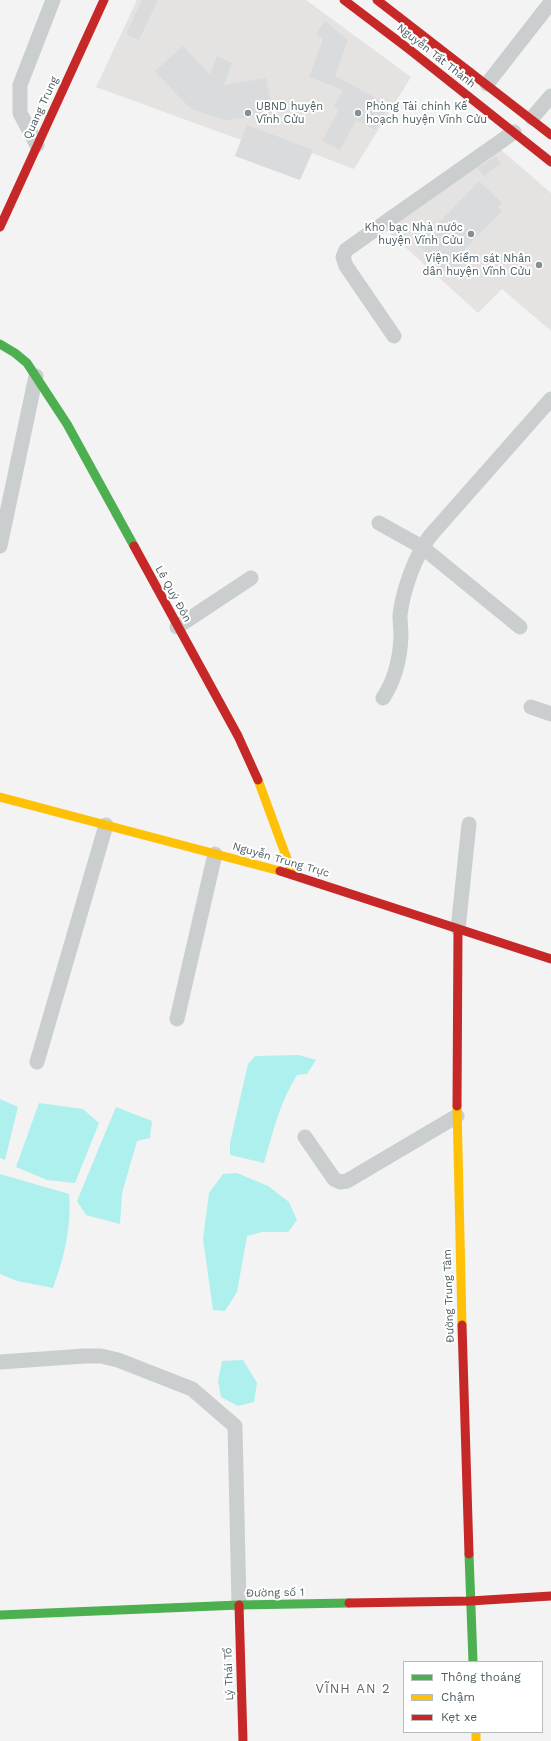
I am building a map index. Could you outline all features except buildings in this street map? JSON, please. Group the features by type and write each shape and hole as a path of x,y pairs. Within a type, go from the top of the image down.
{"street":[{"path":"37,145 20,113 20,85 53,0"},
{"name":"Quang Trung","path":"0,227 104,0"},
{"name":"Nguyễn Tất Thành","path":"344,0 551,162"},
{"name":"Nguyễn Tất Thành","path":"377,0 532,118 551,135"},
{"path":"488,84 551,2"},
{"path":"532,118 551,96"},
{"path":"394,336 346,266 343,257 346,250 514,132"},
{"name":"Lê Quý Đôn","path":"0,344 15,353 27,363 67,424 255,769 273,814 293,875"},
{"path":"0,546 36,376"},
{"path":"383,698 389,689 394,676 400,650 400,616 403,599 422,547 551,399"},
{"path":"379,524 422,547 520,627"},
{"path":"177,627 251,578"},
{"path":"531,707 551,714"},
{"name":"Nguyễn Trung Trực","path":"0,797 293,875 551,959"},
{"path":"458,929 469,824"},
{"path":"37,1062 106,825"},
{"path":"177,1019 215,854"},
{"name":"Đường Trung Tâm","path":"458,929 457,1116 473,1661"},
{"path":"306,1137 334,1180 340,1182 347,1181 391,1153 457,1116"},
{"path":"0,1362 84,1356 101,1356 118,1360 192,1389 235,1426 239,1605"},
{"name":"Đường số 1","path":"0,1615 239,1605 470,1601 551,1596"},
{"name":"Lý Thái Tổ","path":"239,1605 243,1741"}],"shaded area":[{"name":"UBND huyện Vĩnh Cửu","path":"137,0 306,0 411,77 354,169 312,153 300,180 235,156 241,140 96,87"},
{"name":"Kho bạc Nhà nước huyện Vĩnh Cửu","path":"499,148 551,193 551,331 502,289 478,313 384,228"}],"water":[{"path":"299,1055 316,1060 307,1074 297,1075 291,1085 278,1118 264,1163 230,1155 230,1143 248,1064 255,1056"},
{"path":"0,1099 18,1107 5,1160 0,1158"},
{"path":"39,1103 83,1109 99,1123 75,1183 47,1180 16,1167"},
{"path":"116,1107 152,1121 150,1138 137,1141 122,1193 120,1224 86,1215 77,1201"},
{"path":"237,1173 268,1186 289,1202 297,1220 288,1232 262,1232 247,1236 237,1292 225,1311 213,1310 203,1239 209,1193 223,1174"},
{"path":"0,1174 69,1194 70,1206 66,1241 61,1265 53,1288 17,1281 0,1274"},
{"path":"243,1360 257,1383 254,1402 238,1406 221,1397 218,1381 222,1361"}],"traffic: fast":[{"path":"0,344 15,353 27,363 67,424 134,546"},
{"path":"469,1554 473,1661"},
{"path":"0,1615 239,1605 349,1603"}],"traffic: slow":[{"path":"258,780 293,875"},
{"path":"0,797 280,871"},
{"path":"457,1106 462,1325"},
{"path":"476,1733 476,1741"}],"traffic: jam":[{"path":"0,227 104,0"},
{"path":"344,0 410,50 551,162"},
{"path":"377,0 551,135"},
{"path":"134,546 238,736 258,780"},
{"path":"280,871 551,959"},
{"path":"457,1106 458,929"},
{"path":"462,1325 469,1554"},
{"path":"349,1603 470,1601 551,1596"},
{"path":"239,1605 243,1741"}],"place":[{"name":"UBND huyện Vĩnh Cửu","path":"248,113"},
{"name":"Phòng Tài chính Kế hoạch huyện Vĩnh Cửu","path":"358,113"},
{"name":"Kho bạc Nhà nước huyện Vĩnh Cửu","path":"471,234"},
{"name":"Viện Kiểm sát Nhân dân huyện Vĩnh Cửu","path":"539,265"}],"district":[{"name":"VĨNH AN 2","path":"353,1689"}]}
